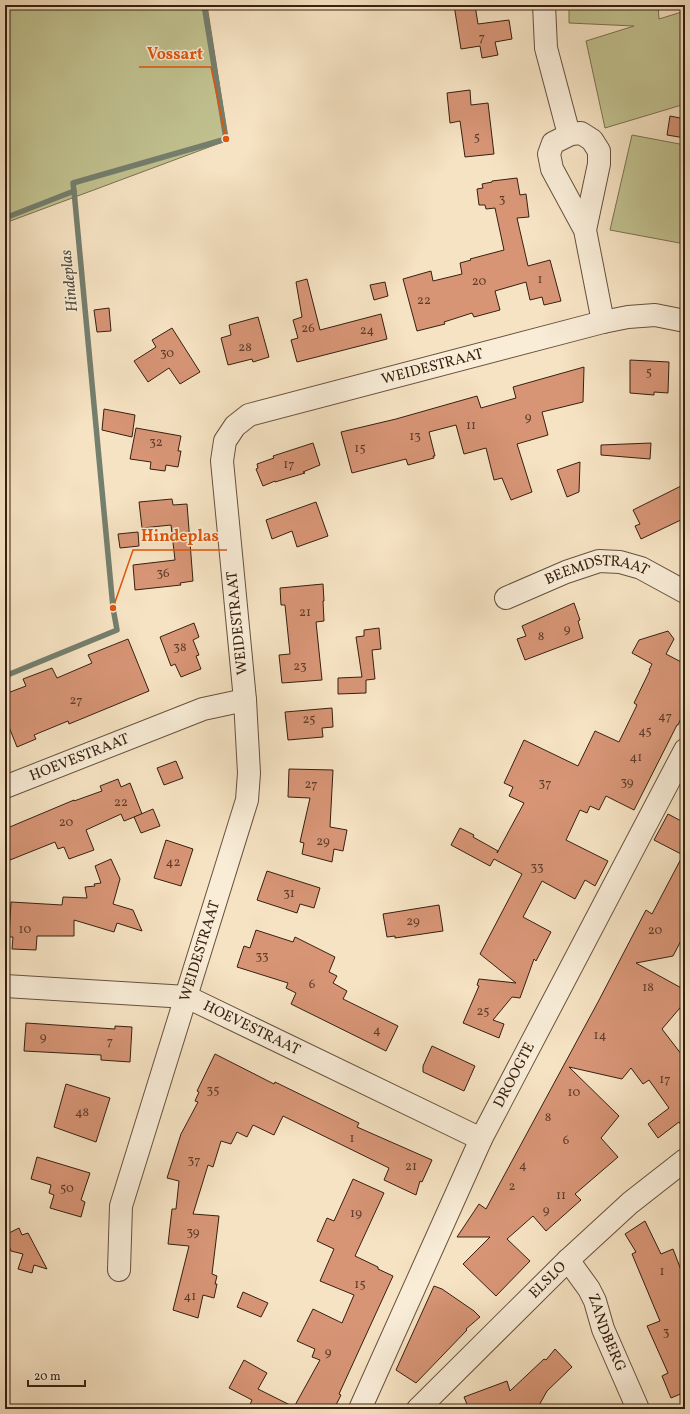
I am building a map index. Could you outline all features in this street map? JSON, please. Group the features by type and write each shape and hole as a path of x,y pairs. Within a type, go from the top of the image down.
{"street":[{"path":"544,5 546,48 555,49 564,61 576,110 576,125 571,134"},
{"path":"585,230 599,164 599,151 592,140 581,133 571,134 553,143 549,154 552,168 585,230 603,322"},
{"name":"WEIDESTRAAT","path":"119,1270 121,1206 248,800 250,773 245,700 222,461 225,442 234,426 249,415 603,322 655,315 685,321"},
{"name":"BEEMDSTRAAT","path":"506,598 566,572 599,561 620,562 641,568 685,592"},
{"name":"HOEVESTRAAT","path":"5,787 203,709 245,700"},
{"name":"DROOGTE","path":"360,1409 481,1139 685,750"},
{"name":"HOEVESTRAAT","path":"5,986 187,997 481,1139"},
{"name":"ELSLO","path":"418,1409 568,1260 630,1203 685,1160"},
{"name":"ZANDBERG","path":"568,1260 589,1289 595,1301 603,1329 638,1409"}],"green space":[{"path":"5,5 207,5 228,140 5,223"},
{"path":"569,5 658,5 659,19 685,11 685,104 605,128 586,41 634,26 569,23"},
{"path":"632,135 685,145 685,244 610,230"}],"building":[{"path":"454,5 475,5 478,24 509,20 512,39 495,42 498,55 482,58 480,46 461,49"},
{"path":"470,90 471,105 488,103 494,154 465,157 460,121 450,123 447,93"},
{"path":"670,116 685,119 685,138 667,135"},
{"path":"517,178 520,195 526,194 529,217 517,218 528,266 550,260 561,301 544,305 542,297 530,300 526,282 495,291 500,310 474,317 472,313 444,322 445,324 417,331 403,279 431,271 433,281 462,274 460,263 504,250 495,208 486,209 485,205 479,205 477,189 483,188 482,184 492,181"},
{"path":"307,279 320,330 381,314 387,339 297,362 291,340 298,338 293,320 302,317 296,282"},
{"path":"385,282 388,296 374,300 370,285"},
{"path":"109,308 111,331 97,332 94,310"},
{"path":"258,317 269,357 253,362 252,359 228,365 221,338 231,335 229,325"},
{"path":"172,328 200,372 180,384 169,368 148,382 134,361 156,347 152,340"},
{"path":"630,360 669,362 668,393 654,392 654,395 630,393"},
{"path":"584,367 583,402 542,412 548,435 517,444 532,492 511,500 502,478 494,480 486,448 464,454 456,425 429,432 435,456 433,456 434,458 408,465 406,459 352,473 341,432 396,419 477,396 481,408 516,398 513,387"},
{"path":"104,409 135,415 132,437 102,430"},
{"path":"136,428 181,436 178,451 181,451 178,467 166,465 165,471 150,469 151,462 130,459"},
{"path":"313,443 320,465 303,472 305,473 275,481 263,486 256,469 258,468 257,464 274,458 273,456"},
{"path":"651,443 650,459 601,455 601,445"},
{"path":"580,462 579,492 567,497 557,470"},
{"path":"685,484 685,518 641,539 635,526 640,524 633,510"},
{"path":"172,499 173,505 187,504 193,581 180,583 181,585 135,590 133,565 175,560 171,525 142,528 139,502"},
{"path":"316,502 328,536 297,547 292,531 272,539 266,520"},
{"path":"138,532 139,546 120,548 118,534"},
{"path":"323,584 324,621 316,622 322,680 282,683 279,655 290,654 285,605 281,605 280,588"},
{"path":"574,603 580,620 578,621 583,638 525,660 517,639 526,636 522,626"},
{"path":"194,623 199,637 193,640 199,655 196,656 201,669 181,677 175,664 171,666 160,637"},
{"path":"379,628 381,649 372,650 375,679 366,680 366,693 338,694 338,678 362,677 356,637 364,636 364,630"},
{"path":"668,631 674,639 666,654 685,664 685,710 678,725 634,810 606,796 599,810 590,806 587,813 580,810 566,840 608,861 595,886 585,880 575,899 542,881 523,917 551,932 536,961 534,959 520,998 512,997 493,1020 504,1024 499,1038 463,1023 479,986 477,985 479,979 516,983 480,954 522,874 494,859 490,866 451,845 460,828 474,835 473,837 498,851 497,853 524,803 509,796 513,787 504,783 524,740 578,766 595,731 619,742 637,705 634,703 652,664 632,653 639,640"},
{"path":"128,639 149,691 69,724 68,721 34,735 36,739 17,747 5,717 5,694 26,686 23,679 52,668 57,678 92,663 88,655"},
{"path":"332,708 333,727 322,728 323,737 288,740 285,712"},
{"path":"176,761 183,778 164,785 157,768"},
{"path":"289,769 333,770 330,827 347,830 343,851 334,849 332,862 302,854 304,843 300,842 310,798 288,797"},
{"path":"118,779 121,787 130,783 142,814 124,821 121,814 86,830 94,850 69,859 64,847 58,849 55,842 5,862 5,829 74,800 102,791 100,786"},
{"path":"153,809 160,826 141,833 134,817"},
{"path":"668,814 685,823 685,933 673,956 636,963 685,990 685,1002 662,1029 685,1059 685,1131 679,1122 658,1138 648,1124 669,1108 649,1080 643,1084 631,1068 622,1079 569,1067 619,1116 601,1138 618,1157 575,1194 581,1200 546,1231 533,1216 507,1239 530,1261 496,1296 463,1264 490,1237 457,1237 479,1204 486,1209 646,910 652,914 683,855 654,840"},
{"path":"166,840 193,849 181,886 154,878"},
{"path":"111,859 120,879 113,904 133,910 142,931 117,923 114,932 74,920 74,936 37,936 36,950 12,949 13,937 9,937 11,902 62,905 63,897 87,898 85,887 95,886 94,884 101,883 95,866"},
{"path":"267,871 320,888 314,908 300,904 297,913 257,900"},
{"path":"439,905 443,931 395,938 395,936 387,937 383,914"},
{"path":"256,930 293,942 295,937 335,957 329,972 337,976 333,983 347,991 343,999 398,1026 386,1051 291,1004 296,993 286,988 288,983 237,967 244,946 250,948"},
{"path":"26,1023 115,1029 115,1026 132,1027 130,1062 101,1060 101,1055 24,1051"},
{"path":"432,1046 475,1066 464,1091 423,1072 423,1066"},
{"path":"215,1054 274,1084 275,1082 359,1123 357,1127 432,1160 422,1182 420,1181 416,1195 384,1180 389,1168 283,1116 274,1135 253,1125 247,1137 237,1132 231,1144 221,1141 213,1167 208,1165 193,1214 219,1216 212,1274 217,1276 215,1284 217,1284 214,1298 203,1295 198,1318 173,1310 189,1246 168,1244 172,1209 176,1209 179,1181 167,1178 181,1134 198,1102 195,1101 199,1092 197,1091"},
{"path":"66,1084 110,1098 96,1142 54,1127"},
{"path":"37,1157 90,1173 81,1200 85,1202 81,1217 50,1208 54,1195 49,1193 51,1185 31,1179"},
{"path":"353,1179 384,1193 355,1256 393,1276 339,1394 341,1395 334,1409 248,1409 252,1400 229,1388 244,1360 267,1373 258,1389 294,1407 320,1360 312,1357 315,1349 297,1341 313,1309 342,1323 354,1295 320,1281 334,1249 317,1241 327,1218 334,1221"},
{"path":"645,1221 661,1254 673,1249 681,1270 685,1268 685,1392 671,1398 662,1376 668,1373 647,1326 660,1321 632,1254 636,1252 625,1234"},
{"path":"19,1228 22,1235 28,1233 47,1269 34,1265 32,1273 18,1269 23,1254 11,1251 7,1242 9,1233"},
{"path":"434,1286 442,1289 474,1311 480,1317 466,1329 467,1330 416,1383 396,1370"},
{"path":"243,1292 268,1303 261,1317 237,1307"},
{"path":"555,1349 572,1367 547,1391 537,1409 469,1409 464,1397 507,1381 510,1391 544,1359 546,1360"}],"waterway":[{"path":"5,218 74,191 73,183 226,139 204,5"},
{"name":"Hindeplas","path":"5,676 117,630 113,608 74,191"}],"place":[{"name":"Vossart","path":"226,139"},
{"name":"Hindeplas","path":"113,608"}]}
